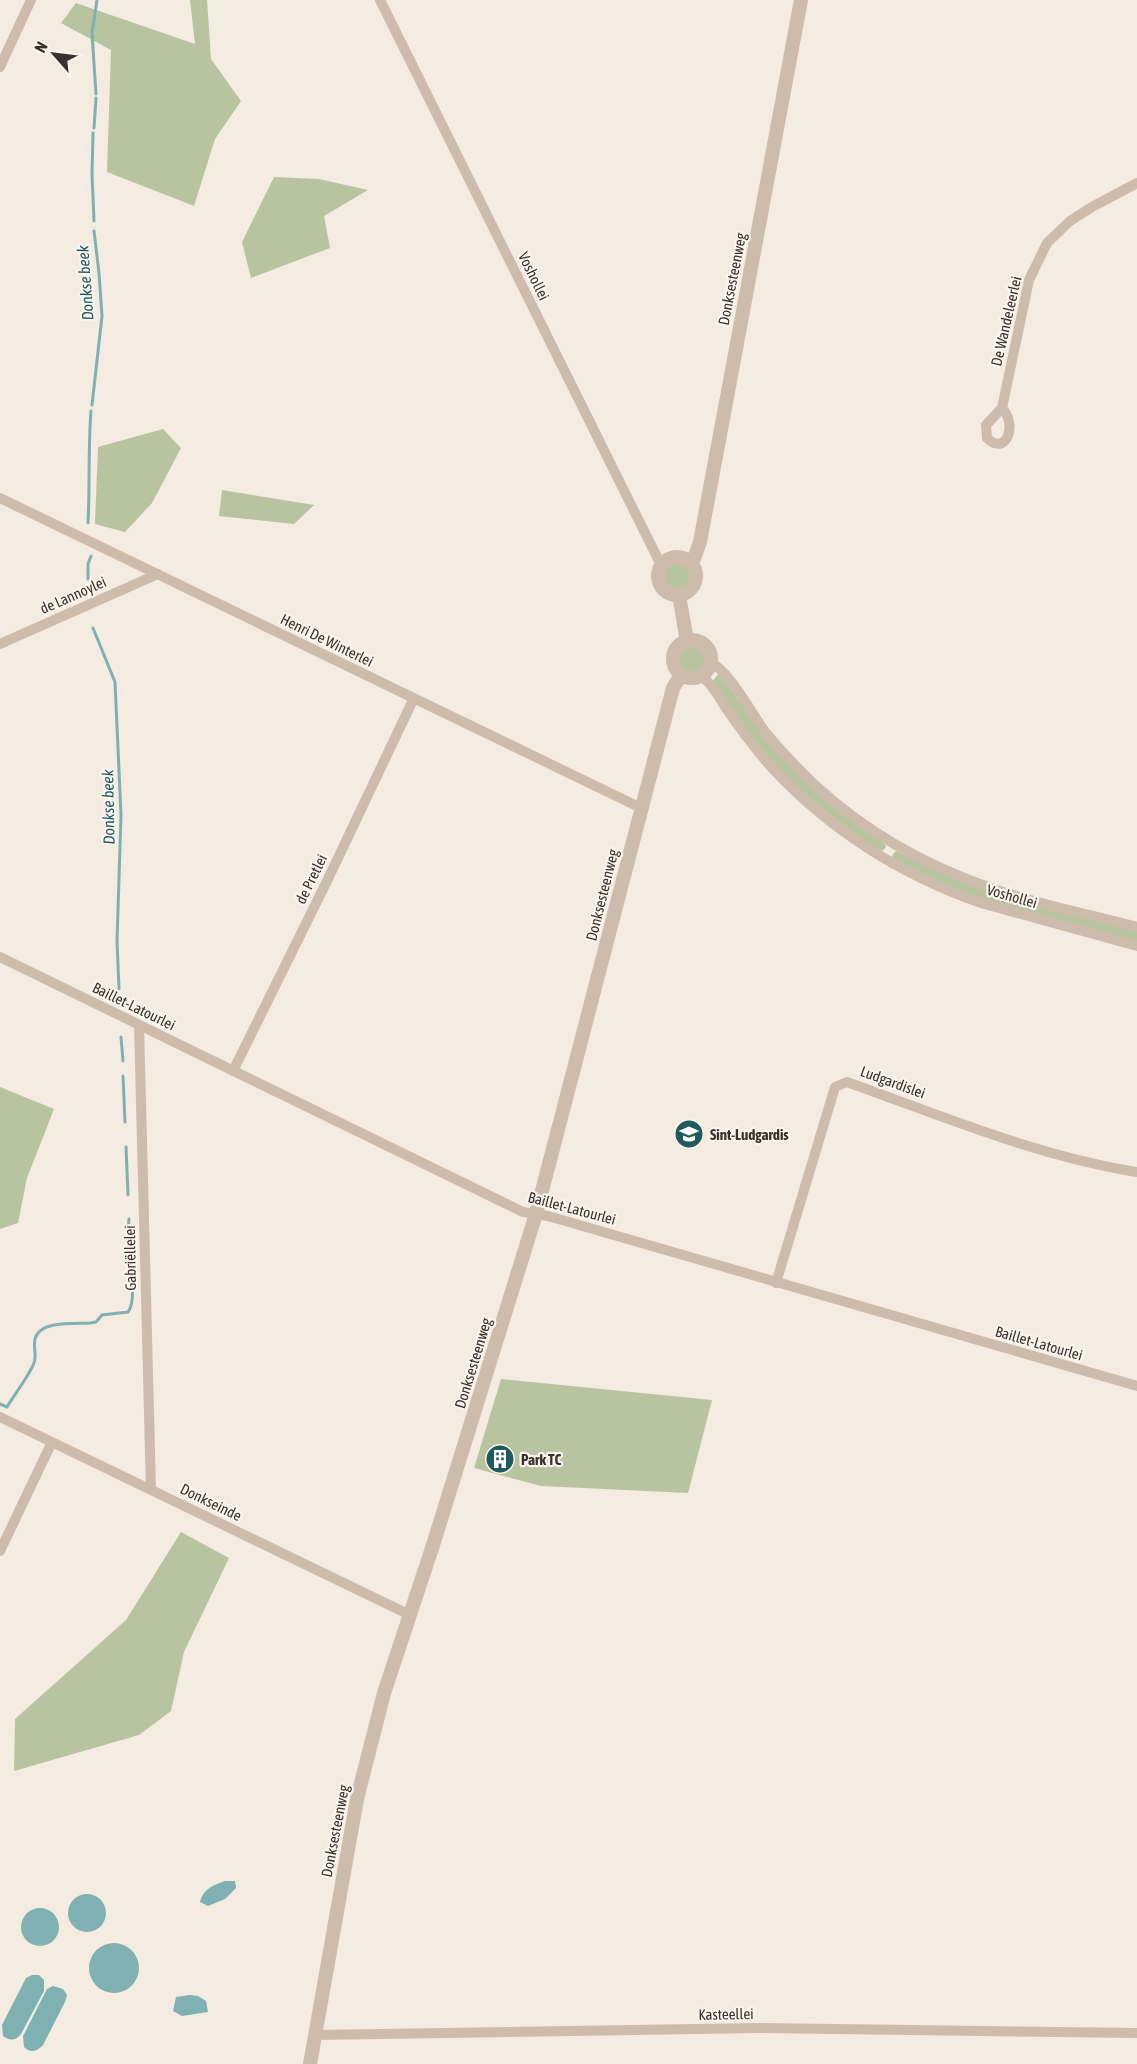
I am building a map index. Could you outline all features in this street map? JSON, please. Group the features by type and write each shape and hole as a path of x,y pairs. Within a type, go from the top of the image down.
{"street":[{"path":"0,67 30,0"},
{"name":"Voshollei","path":"380,0 661,564"},
{"name":"Donksesteenweg","path":"680,595 687,592 695,581 692,564 700,542 801,0"},
{"name":"De Wandeleerlei","path":"1002,408 1029,280 1047,243 1070,221 1137,183"},
{"name":"Henri De Winterlei","path":"0,498 641,808"},
{"path":"687,641 680,595 669,594 659,584 658,574 661,564 674,557 682,558 692,564"},
{"name":"de Lannoylei","path":"0,644 158,574"},
{"path":"696,640 710,652 711,663 705,673 689,678 681,675 674,666 673,658 676,649 687,641 696,640"},
{"name":"Voshollei","path":"711,663 722,669 761,726 799,769 837,804 893,844 953,874 989,888 1137,927"},
{"name":"Donksesteenweg","path":"310,2064 357,1798 384,1694 536,1214 673,688 681,675"},
{"name":"Voshollei","path":"698,677 707,681 739,727 771,767 790,786 838,828 884,859 956,895 1137,946"},
{"name":"de Pretlei","path":"233,1071 414,698"},
{"path":"884,859 893,844"},
{"name":"Baillet-Latourlei","path":"0,957 523,1212 1137,1386"},
{"name":"Gabriëllelei","path":"138,1025 151,1490"},
{"name":"Ludgardislei","path":"776,1283 835,1087 848,1082 1053,1154 1094,1165 1137,1172"},
{"name":"Donkseinde","path":"0,1417 410,1615"},
{"path":"0,1551 52,1442"},
{"name":"Kasteellei","path":"315,2035 760,2028 1137,2033"}],"green space":[{"path":"190,0 207,0 211,59 241,101 215,139 194,206 107,172 111,50 61,23 76,3 195,44"},
{"path":"274,177 319,179 368,190 324,216 330,248 251,278 242,242"},
{"path":"163,429 181,448 152,503 125,532 95,524 98,447"},
{"path":"222,490 314,505 294,524 219,516"},
{"path":"676,562 686,566 690,576 686,586 676,590 666,586 662,576 666,566"},
{"path":"692,645 702,649 706,659 702,669 692,673 682,669 678,659 682,649"},
{"path":"719,673 768,741 883,842 886,846 884,850 879,851 829,814 773,763 712,682"},
{"path":"896,851 954,878 1137,931 1137,942 981,900 893,859 892,856"},
{"path":"0,1087 54,1109 27,1178 18,1223 0,1229"},
{"path":"501,1379 712,1400 688,1493 541,1486 474,1468"},
{"path":"181,1532 229,1558 184,1652 171,1711 139,1735 14,1771 15,1719 126,1620"}],"water":[{"path":"225,1881 235,1881 236,1888 225,1899 208,1906 200,1902 203,1894 209,1888"},
{"path":"87,1894 100,1900 106,1913 100,1926 87,1932 74,1926 68,1913 74,1900"},
{"path":"40,1908 54,1913 59,1927 54,1941 40,1946 26,1941 21,1927 26,1913"},
{"path":"109,1943 119,1943 132,1950 139,1963 139,1973 132,1986 119,1993 109,1993 100,1989 93,1982 89,1973 89,1963 93,1954 100,1947"},
{"path":"39,1975 44,1980 44,1991 21,2034 15,2039 8,2039 3,2036 2,2025 26,1978"},
{"path":"53,1986 63,1989 67,1995 65,2002 43,2045 31,2051 24,2047 23,2036 47,1989"},
{"path":"198,1996 206,2001 208,2012 182,2016 173,2011 176,1997"}],"waterway":[{"name":"Donkse beek","path":"96,94 92,33 97,0"},
{"name":"Donkse beek","path":"94,128 96,98"},
{"name":"Donkse beek","path":"93,133 94,221"},
{"name":"Donkse beek","path":"92,405 102,316 94,231"},
{"name":"Donkse beek","path":"88,523 91,411"},
{"name":"Donkse beek","path":"88,579 88,564 91,556"},
{"name":"Donkse beek","path":"93,628 115,682 121,815 117,941 119,989"},
{"name":"Donkse beek","path":"121,1037 123,1061"},
{"name":"Donkse beek","path":"123,1076 125,1122"},
{"name":"Donkse beek","path":"126,1147 128,1195"},
{"name":"Donkse beek","path":"128,1233 129,1219"},
{"name":"Donkse beek","path":"0,1404 7,1407 29,1374 35,1360 34,1345 38,1333 59,1324 96,1322 102,1315 128,1312 133,1294 128,1257"}],"place":[{"name":"Sint-Ludgardis","path":"689,1134"},
{"name":"Park TC","path":"500,1459"}]}
